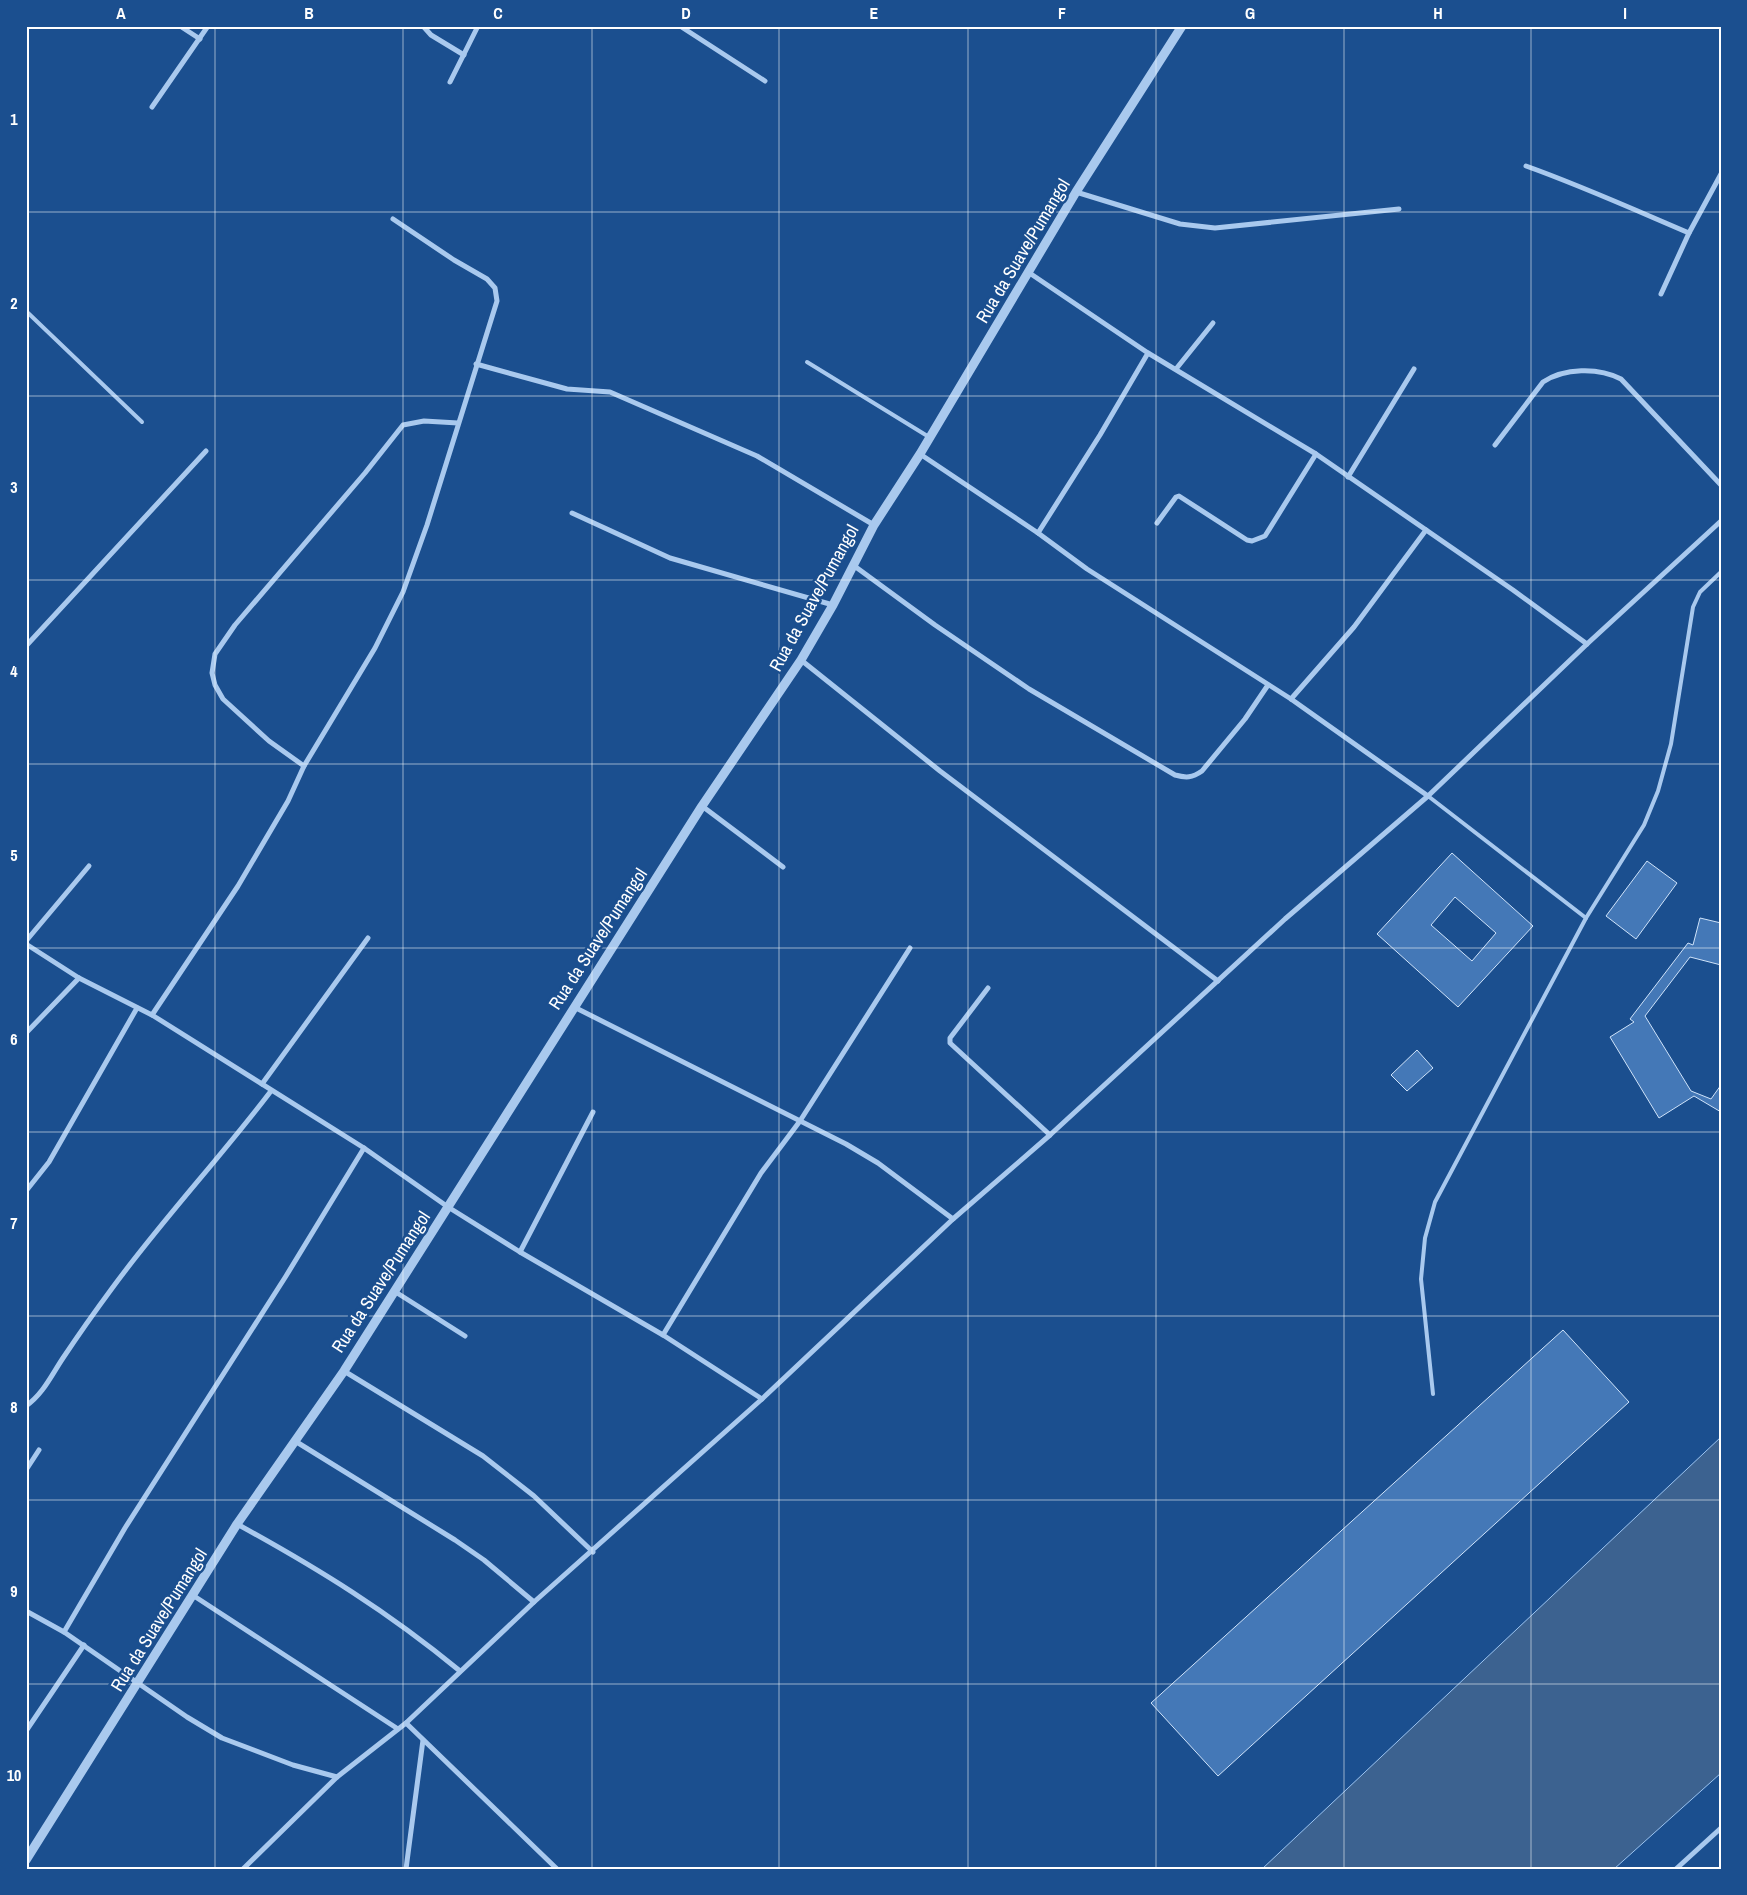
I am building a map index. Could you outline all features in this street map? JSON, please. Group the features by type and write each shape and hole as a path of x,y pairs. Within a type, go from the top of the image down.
{"street":[{"path":"180,26 200,39"},
{"path":"152,107 208,26"},
{"path":"423,26 431,35 464,55"},
{"path":"450,82 478,26"},
{"path":"680,26 765,81"},
{"name":"Rua da Suave/Pumangol","path":"26,1860 140,1682 237,1524 344,1371 702,806 802,660 874,525 920,454 1076,192 1182,26"},
{"path":"1526,166 1594,191 1623,206 1689,233"},
{"path":"1661,294 1689,233 1721,174"},
{"path":"1076,192 1180,224 1215,228 1399,209"},
{"path":"152,1015 238,886 288,802 304,766 375,648 402,592 427,525 497,301 495,288 488,279 454,260 393,219"},
{"path":"1028,272 1148,353 1316,454 1587,644"},
{"path":"1176,369 1213,323"},
{"path":"1038,533 1100,435 1148,353"},
{"path":"476,364 567,389 610,392 757,456 874,525"},
{"path":"1348,477 1414,369"},
{"path":"1495,445 1543,382 1553,375 1567,370 1612,374 1620,379 1721,485"},
{"path":"304,766 270,741 223,699 215,685 212,673 215,654 235,625 366,473 402,425 424,421 458,424"},
{"path":"26,646 206,450"},
{"path":"920,454 1038,533 1087,569 1291,699 1428,796"},
{"path":"1157,523 1176,496 1180,496 1247,540 1260,539 1265,536 1316,454"},
{"path":"572,513 670,558 833,605"},
{"path":"243,1869 337,1777 406,1723 534,1602 593,1552 762,1399 953,1219 1050,1135 1285,919 1428,796 1587,644 1721,521"},
{"path":"1291,699 1354,627 1426,530"},
{"path":"853,565 935,625 1029,689 1175,775 1186,778 1195,776 1202,771 1245,719 1268,685"},
{"path":"802,660 940,771 1218,981"},
{"path":"702,806 783,867"},
{"path":"89,866 26,942 79,978 152,1015 364,1148 448,1207 520,1252 663,1335 762,1399"},
{"path":"262,1084 368,938"},
{"path":"663,1335 761,1173 800,1120 910,948"},
{"path":"26,1033 79,978"},
{"path":"988,988 950,1038 950,1043 1050,1135"},
{"path":"574,1006 800,1120 878,1163 953,1219"},
{"path":"26,1190 49,1162 137,1008"},
{"path":"26,1406 38,1398 113,1286 181,1198 236,1137 271,1091"},
{"path":"520,1252 593,1112"},
{"path":"64,1632 130,1520 281,1285 364,1148"},
{"path":"394,1291 465,1336"},
{"path":"344,1371 483,1456 534,1496 593,1552"},
{"path":"295,1441 455,1540 484,1560 534,1602"},
{"path":"26,1470 39,1450"},
{"path":"237,1524 342,1584 411,1630 460,1670"},
{"path":"194,1596 398,1729"},
{"path":"26,1611 64,1632 140,1682 187,1717 222,1738 293,1765 337,1777"},
{"path":"26,1731 84,1645"},
{"path":"406,1723 556,1869"},
{"path":"406,1869 424,1740"},
{"path":"1676,1869 1721,1828"}],"lane":[{"path":"26,311 142,422"},
{"path":"807,362 930,437"},
{"path":"1433,1394 1421,1279 1425,1238 1434,1202 1586,918 1644,825 1658,791 1678,708 1693,607 1700,592 1721,572"},
{"path":"1428,796 1586,918"}],"water":[{"path":"1721,1437 1721,1773 1614,1869 1262,1869"}],"building":[{"path":"1452,853 1533,926 1458,1007 1377,934","holes":["1455,897 1496,933 1472,961 1431,925"]},
{"path":"1647,861 1677,883 1636,939 1606,916"},
{"path":"1700,918 1721,923 1721,965 1690,957 1645,1016 1691,1091 1711,1099 1721,1085 1721,1112 1694,1096 1659,1118 1610,1037 1634,1022 1630,1019 1688,943 1693,945"},
{"path":"1417,1050 1433,1068 1407,1091 1391,1075"},
{"path":"1563,1330 1629,1402 1218,1776 1151,1703"}]}
